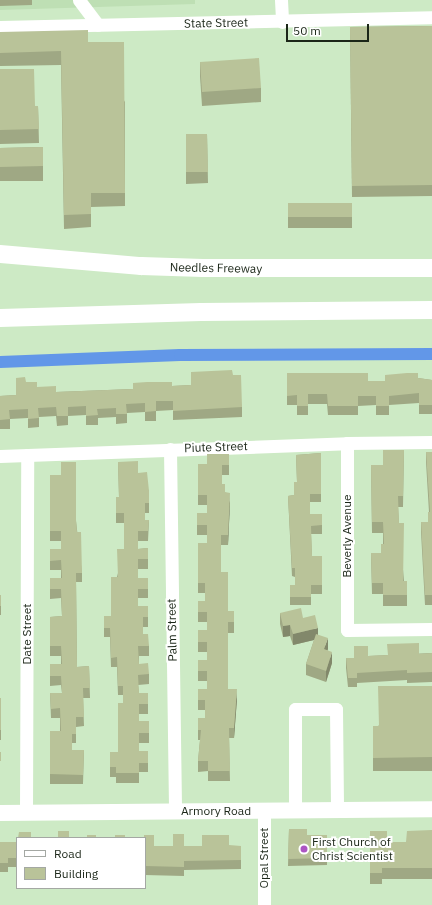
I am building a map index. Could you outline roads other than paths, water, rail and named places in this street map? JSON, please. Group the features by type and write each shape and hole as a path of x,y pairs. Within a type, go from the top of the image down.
{"highway":[{"name":"Needles Freeway","path":"0,254 141,266 203,268 432,268"},
{"path":"0,318 202,312 432,310"}],"main road":[{"name":"Armory Road","path":"0,813 432,809"}],"street":[{"path":"78,0 98,25"},
{"path":"281,0 282,22"},
{"name":"State Street","path":"0,27 282,22 432,17"},
{"name":"Piute Street","path":"0,456 347,442 432,442"},
{"name":"Beverly Avenue","path":"347,442 348,630 432,629"},
{"name":"Palm Street","path":"170,449 175,811"},
{"name":"Date Street","path":"26,813 27,455"},
{"path":"295,811 295,709 336,709 337,810"},
{"name":"Opal Street","path":"264,811 264,905"}],"waterway":[{"path":"0,362 180,355 432,354"}],"place":[{"name":"First Church of Christ Scientist","path":"304,849"}]}
